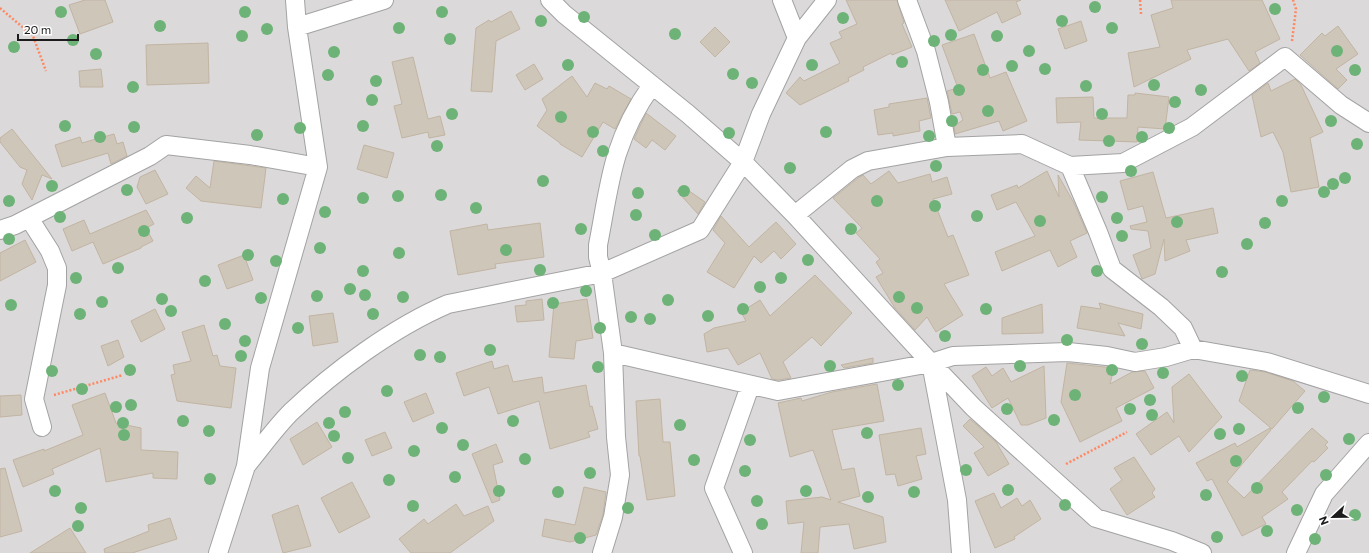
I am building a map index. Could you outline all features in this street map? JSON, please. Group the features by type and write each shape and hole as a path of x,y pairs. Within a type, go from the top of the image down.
{"street":[{"path":"218,553 246,466 260,368 318,167 295,0"},
{"path":"298,27 384,0"},
{"path":"550,0 564,14 688,114 743,162 795,215 974,408 1096,518 1172,541 1202,553"},
{"path":"782,0 797,38"},
{"path":"246,466 290,414 326,381 379,343 426,313 448,304 602,273 700,230 743,162 761,114 797,38 827,0"},
{"path":"907,0 926,51 939,102 947,147"},
{"path":"795,215 852,169 868,161 947,147 1022,144 1070,166 1123,163 1192,127 1285,57 1341,105 1369,123"},
{"path":"602,553 613,517 620,475 616,437 613,353 602,273 598,257 598,245 617,154 640,102 652,85"},
{"path":"0,230 29,218 150,156 166,145 250,155 318,167"},
{"path":"1070,166 1112,269 1184,328 1193,349"},
{"path":"29,218 50,251 58,268 58,285 35,401 42,427"},
{"path":"613,353 778,392 931,363 953,356 1068,352 1107,356 1135,362 1166,357 1193,349 1267,362 1369,394"},
{"path":"931,363 957,500 961,553"},
{"path":"743,553 714,488 750,386"},
{"path":"1296,553 1324,494 1369,443"}],"path":[{"path":"1140,0 1141,14"},
{"path":"1285,57 1292,44 1296,9 1293,0"},
{"path":"0,8 33,36 46,71"},
{"path":"35,401 123,375"},
{"path":"1048,474 1126,432"}],"shaded area":[{"path":"0,0 1369,0 1369,553 0,553"}],"building":[{"path":"85,0 105,0 113,22 80,34 69,5"},
{"path":"846,0 897,0 904,23 902,24 912,47 892,55 891,53 863,67 864,70 848,78 849,81 800,105 786,93 800,77 804,81 840,63 830,43 842,38 839,32 857,24"},
{"path":"945,0 1021,0 1016,2 1021,14 1002,23 997,12 959,31"},
{"path":"1171,0 1262,0 1280,39 1255,52 1260,63 1249,71 1228,39 1187,50 1191,59 1134,87 1128,53 1160,47 1151,15 1173,8"},
{"path":"511,11 520,29 496,41 492,92 471,91 476,28 489,20 491,22"},
{"path":"1081,21 1087,41 1065,49 1058,29"},
{"path":"1338,26 1358,54 1336,69 1347,80 1338,89 1300,55 1322,33 1325,36"},
{"path":"715,27 730,42 715,57 700,42"},
{"path":"974,34 990,78 1006,72 1027,121 1003,131 999,121 955,134 954,126 963,120 960,112 952,114 947,91 958,88 942,45"},
{"path":"208,43 209,83 147,85 146,45"},
{"path":"413,57 428,119 440,116 445,135 429,138 428,132 402,138 394,106 402,104 392,62"},
{"path":"534,64 543,79 525,90 516,75"},
{"path":"101,69 103,87 80,87 79,71"},
{"path":"572,76 587,97 595,83 607,89 609,86 631,99 615,129 603,122 582,157 560,144 537,126 547,110 542,99"},
{"path":"1295,79 1301,85 1323,132 1310,138 1319,187 1291,192 1283,152 1273,132 1261,137 1252,95 1268,83 1271,91"},
{"path":"1135,93 1169,97 1165,129 1138,127 1137,142 1079,140 1081,122 1057,123 1056,98 1093,97 1094,118 1127,118 1128,95 1135,95"},
{"path":"927,98 931,118 919,121 920,131 893,136 893,133 878,135 874,110 889,107 889,104"},
{"path":"646,113 676,136 665,150 652,140 646,148 634,139"},
{"path":"12,129 52,179 42,175 32,200 22,184 27,170 20,167 0,142 0,138"},
{"path":"114,134 117,144 123,142 127,156 111,164 108,153 62,167 55,145 80,137 82,143"},
{"path":"364,145 394,153 387,178 357,169"},
{"path":"214,161 266,168 261,208 201,201 186,188 196,176 210,188"},
{"path":"155,170 168,194 146,204 137,187 140,177"},
{"path":"889,171 898,183 930,174 932,182 947,177 952,194 933,199 948,237 953,235 969,275 944,284 963,315 936,332 927,317 915,330 895,308 876,277 883,273 876,262 880,259 856,233 862,228 833,198 863,175 871,184"},
{"path":"1047,171 1059,197 1058,175 1074,203 1087,233 1070,241 1077,257 1058,267 1050,250 1002,271 995,252 1035,236 1016,202 997,210 991,195 1017,185 1018,188"},
{"path":"1153,172 1166,218 1213,208 1218,233 1186,240 1190,251 1165,261 1164,239 1155,274 1142,279 1133,255 1151,248 1148,231 1131,229 1130,226 1147,222 1143,206 1128,210 1120,181"},
{"path":"682,186 705,202 698,214 677,191"},
{"path":"146,210 154,224 146,228 153,241 141,248 103,264 93,242 72,251 63,229 84,220 90,234"},
{"path":"721,216 749,247 776,222 796,244 781,259 774,251 761,263 754,256 734,288 707,272 725,243 713,230"},
{"path":"540,223 544,257 495,264 496,268 458,275 450,231 487,224 488,230"},
{"path":"25,240 36,262 0,281 0,253"},
{"path":"244,255 253,280 227,289 218,265"},
{"path":"815,275 852,313 821,346 812,337 783,362 791,378 778,380 772,379 760,353 738,365 728,348 707,352 704,334 714,328 746,321 741,312 760,300 770,316"},
{"path":"542,299 544,320 517,322 515,306 526,305 526,301"},
{"path":"587,299 593,338 576,341 574,359 549,357 554,304"},
{"path":"1099,303 1143,314 1141,329 1118,323 1125,336 1077,328 1081,306 1101,309"},
{"path":"1042,304 1043,333 1002,334 1002,318"},
{"path":"155,309 165,329 141,342 131,321"},
{"path":"333,313 338,342 313,346 309,316"},
{"path":"204,325 213,356 217,355 220,366 236,368 231,408 177,401 171,375 175,374 173,365 191,361 182,332"},
{"path":"118,340 124,357 108,366 101,346"},
{"path":"873,358 873,363 844,368 841,365"},
{"path":"492,361 494,369 508,365 513,382 542,377 544,393 586,385 590,407 592,406 598,429 588,432 590,437 550,449 539,401 498,414 489,387 464,396 456,373"},
{"path":"1067,363 1114,368 1110,384 1132,372 1145,371 1154,388 1116,408 1122,421 1080,442 1061,402"},
{"path":"1044,366 1046,418 1028,425 1021,425 1008,398 992,408 972,376 986,367 992,376 1003,368 1011,382"},
{"path":"1250,370 1265,372 1293,381 1305,391 1272,429 1239,401"},
{"path":"1189,374 1222,417 1189,452 1179,436 1151,455 1136,434 1167,412 1174,423 1172,387"},
{"path":"877,384 884,421 832,430 842,470 854,468 860,496 838,502 883,517 886,542 854,549 849,524 820,527 818,553 801,553 804,522 788,524 786,501 822,497 831,500 813,450 790,457 778,403 801,398 802,401 832,392"},
{"path":"105,393 116,423 141,428 141,450 178,452 177,479 153,478 153,473 106,482 100,448 52,469 54,474 23,487 13,460 44,449 44,451 83,435 72,405"},
{"path":"426,393 434,413 413,422 404,402"},
{"path":"21,395 22,415 0,417 0,396"},
{"path":"660,399 663,442 670,442 675,496 647,500 639,456 636,401"},
{"path":"970,419 996,442 1009,464 988,476 974,453 984,447 963,426"},
{"path":"317,422 332,447 303,465 290,439"},
{"path":"921,428 926,454 916,456 922,479 898,486 895,474 886,475 879,435"},
{"path":"1270,428 1271,430 1227,482 1244,498 1312,428 1328,442 1325,445 1328,448 1314,462 1312,461 1282,492 1288,499 1262,517 1266,524 1242,536 1212,479 1207,481 1196,463 1235,443 1237,447"},
{"path":"385,432 392,448 372,456 365,440"},
{"path":"496,444 503,462 493,465 500,500 492,503 472,454"},
{"path":"1134,457 1155,489 1152,493 1155,497 1127,515 1110,489 1122,480 1114,468"},
{"path":"5,468 22,531 0,537 0,469"},
{"path":"352,482 370,517 339,533 321,498"},
{"path":"584,487 606,492 603,515 596,535 570,542 542,536 545,519 575,525"},
{"path":"994,493 1001,508 1017,498 1022,506 1030,500 1041,519 1014,537 1015,539 995,548 975,501"},
{"path":"456,504 464,516 488,506 494,521 450,553 411,553 399,539 424,519 428,524"},
{"path":"298,505 311,546 283,553 272,515"},
{"path":"170,518 177,539 132,553 105,553 104,549 149,531 148,525"},
{"path":"70,528 86,553 30,553"}]}
